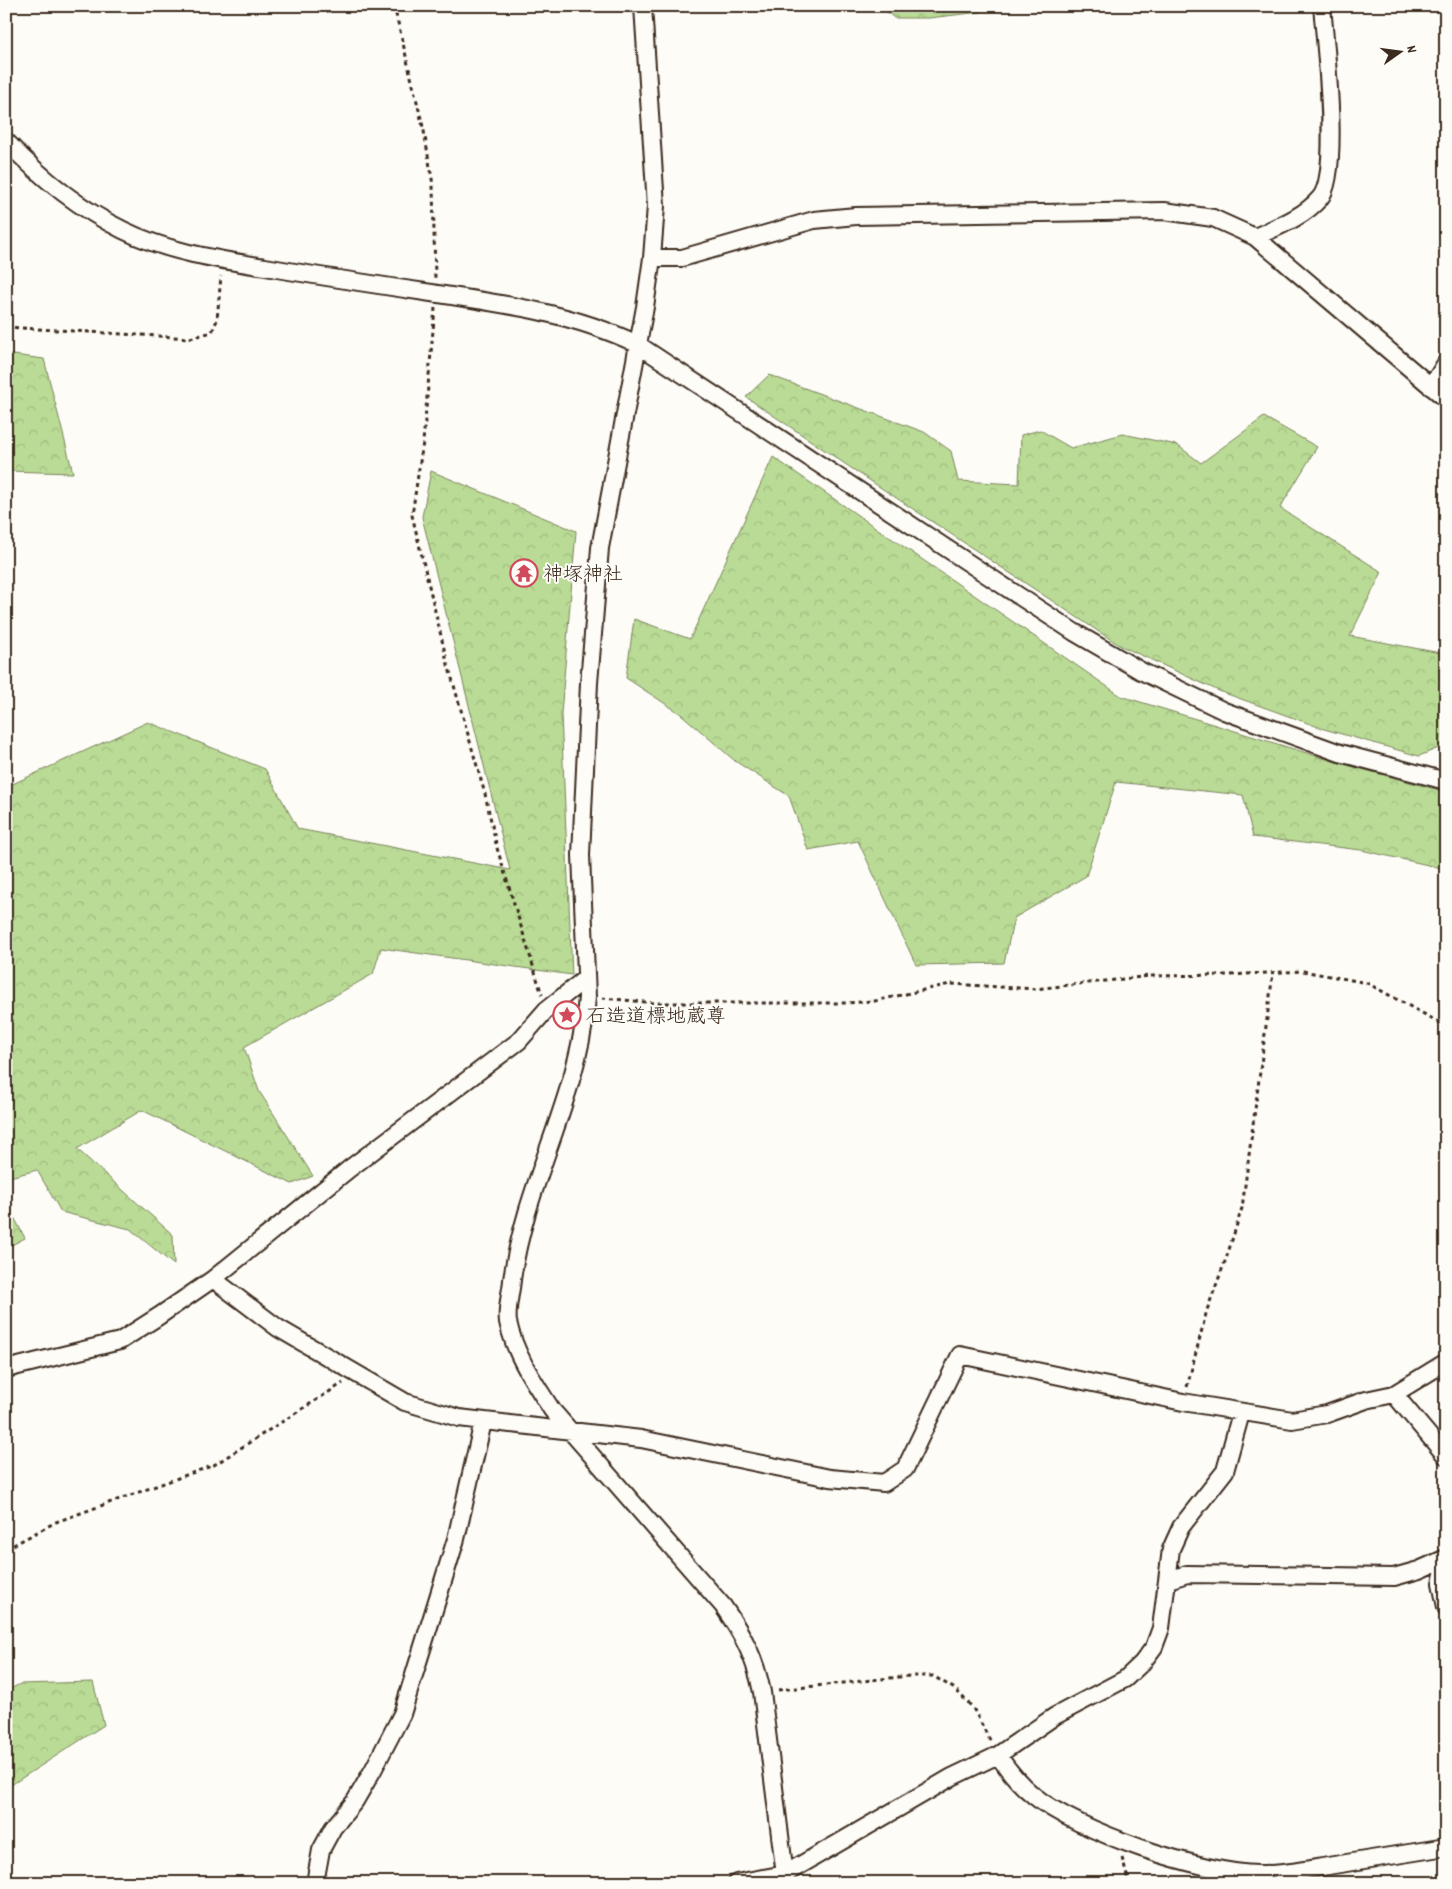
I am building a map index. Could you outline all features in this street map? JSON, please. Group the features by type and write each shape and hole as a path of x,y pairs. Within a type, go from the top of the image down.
{"street":[{"path":"643,6 656,206 652,258 600,548 590,674 581,855 586,997 578,1052 524,1218 507,1319 514,1344 530,1376 552,1410 723,1606 744,1636 757,1668 762,1692 785,1878"},
{"path":"1255,237 1301,214 1320,198 1328,184 1331,158 1322,6"},
{"path":"6,141 30,167 56,189 123,230 178,250 222,260 507,305 571,318 608,330 637,344 992,580 1074,632 1142,671 1224,711 1340,753 1446,781"},
{"path":"652,258 682,258 814,220 856,216 1164,211 1213,218 1255,237 1446,399"},
{"path":"1432,387 1446,363"},
{"path":"6,1369 120,1342 213,1279 349,1169 519,1041 546,1010 586,978"},
{"path":"213,1279 278,1328 405,1402 459,1418 641,1439 830,1478 884,1483 905,1469 960,1356 1183,1402 1292,1420 1327,1414 1366,1400 1394,1394 1446,1362"},
{"path":"1394,1394 1446,1456"},
{"path":"736,1883 785,1878 952,1777 998,1755 1055,1716 1125,1680 1142,1663 1154,1647 1162,1628 1171,1549 1182,1527 1225,1471 1240,1412"},
{"path":"315,1883 321,1850 333,1828 355,1801 402,1714 456,1539 483,1422"},
{"path":"1168,1580 1187,1574 1394,1577 1446,1560"},
{"path":"1446,1560 1441,1583 1446,1607"},
{"path":"998,1755 1012,1775 1032,1795 1055,1810 1116,1838 1226,1871 1260,1874 1290,1872 1446,1847"}],"path":[{"path":"394,6 424,131 433,185 436,294 425,423 412,515 447,660 477,766 497,848 546,1010"},
{"path":"6,327 190,338 212,332 217,320 222,260"},
{"path":"586,997 656,1003 845,1003 875,1001 950,984 1035,989 1150,976 1303,971 1367,983 1446,1026"},
{"path":"1183,1402 1207,1310 1242,1208 1273,973"},
{"path":"6,1549 56,1522 214,1465 357,1374"},
{"path":"762,1692 909,1676 933,1676 955,1689 973,1708 998,1755"},
{"path":"1116,1838 1130,1883"}],"green space":[{"path":"880,6 981,6 981,12 929,18 894,18"},
{"path":"6,354 44,359 73,473 6,471"},
{"path":"769,375 924,432 951,451 958,481 1019,484 1021,435 1040,430 1071,448 1123,434 1177,445 1201,463 1264,417 1317,447 1280,508 1382,572 1350,636 1446,654 1446,745 1419,756 1324,729 1219,691 1119,645 746,397"},
{"path":"773,457 1121,696 1336,762 1446,792 1446,869 1361,850 1253,837 1243,795 1116,782 1086,876 1014,918 1004,963 916,965 858,841 808,850 789,796 735,761 681,714 626,678 634,619 690,639"},
{"path":"431,471 576,531 561,714 572,975 381,948 373,974 244,1047 259,1091 313,1176 292,1184 142,1110 77,1149 173,1235 174,1265 130,1229 61,1212 37,1170 6,1178 6,787 148,722 265,769 298,829 510,870 422,517"},
{"path":"6,1202 25,1238 6,1248"},
{"path":"93,1682 104,1725 11,1785 6,1817 6,1691 20,1684"}],"place":[{"name":"神塚神社","path":"524,573"},
{"name":"石造道標地蔵尊","path":"567,1015"}]}
